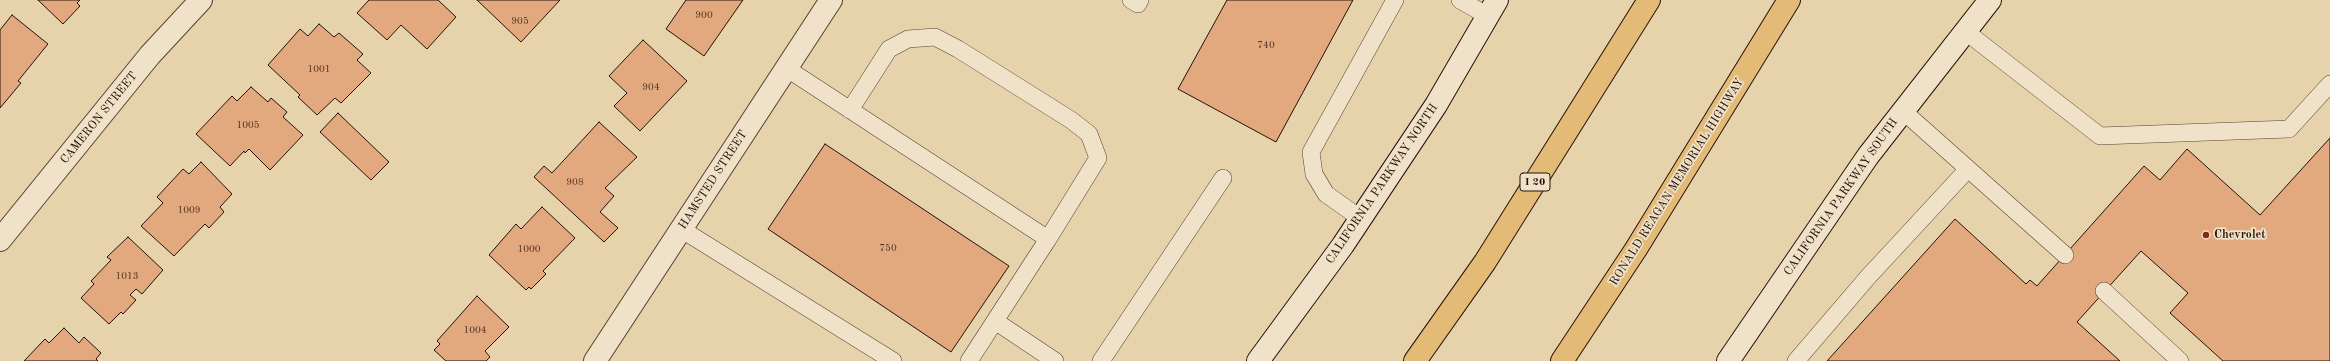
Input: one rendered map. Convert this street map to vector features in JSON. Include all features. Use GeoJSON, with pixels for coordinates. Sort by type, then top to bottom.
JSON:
{"type":"FeatureCollection","features":[{"type":"Feature","properties":{"kind":"highway","name":"I 20"},"geometry":{"type":"LineString","coordinates":[[1415,361],[1485,262],[1649,0]]}},
{"type":"Feature","properties":{"kind":"highway","name":"RONALD REAGAN MEMORIAL HIGHWAY"},"geometry":{"type":"LineString","coordinates":[[1562,361],[1636,249],[1789,0]]}},
{"type":"Feature","properties":{"kind":"main road","name":"CAMERON STREET"},"geometry":{"type":"LineString","coordinates":[[0,240],[150,54],[201,0]]}},
{"type":"Feature","properties":{"kind":"main road","name":"HAMSTED STREET"},"geometry":{"type":"LineString","coordinates":[[595,361],[831,0]]}},
{"type":"Feature","properties":{"kind":"main road","name":"CALIFORNIA PARKWAY SOUTH"},"geometry":{"type":"LineString","coordinates":[[1728,361],[1868,156],[1990,0]]}},
{"type":"Feature","properties":{"kind":"main road","name":"CALIFORNIA PARKWAY NORTH"},"geometry":{"type":"LineString","coordinates":[[1258,361],[1360,218],[1436,105],[1493,8]]}},
{"type":"Feature","properties":{"kind":"lane"},"geometry":{"type":"LineString","coordinates":[[1131,0],[1138,4],[1140,0]]}},
{"type":"Feature","properties":{"kind":"lane"},"geometry":{"type":"LineString","coordinates":[[1360,218],[1326,194],[1314,174],[1311,152],[1395,0]]}},
{"type":"Feature","properties":{"kind":"lane"},"geometry":{"type":"LineString","coordinates":[[1460,0],[1493,8]]}},
{"type":"Feature","properties":{"kind":"lane"},"geometry":{"type":"LineString","coordinates":[[1965,31],[2100,136],[2289,129],[2330,84]]}},
{"type":"Feature","properties":{"kind":"lane"},"geometry":{"type":"LineString","coordinates":[[850,110],[889,49],[908,39],[934,37],[958,50],[1071,120],[1089,134],[1098,158],[1048,239],[969,361]]}},
{"type":"Feature","properties":{"kind":"lane"},"geometry":{"type":"LineString","coordinates":[[786,68],[1048,239]]}},
{"type":"Feature","properties":{"kind":"lane"},"geometry":{"type":"LineString","coordinates":[[1903,111],[2066,254]]}},
{"type":"Feature","properties":{"kind":"lane"},"geometry":{"type":"LineString","coordinates":[[1796,361],[1868,277],[1968,169]]}},
{"type":"Feature","properties":{"kind":"lane"},"geometry":{"type":"LineString","coordinates":[[1101,361],[1223,178]]}},
{"type":"Feature","properties":{"kind":"lane"},"geometry":{"type":"LineString","coordinates":[[681,229],[893,361]]}},
{"type":"Feature","properties":{"kind":"lane"},"geometry":{"type":"LineString","coordinates":[[2104,291],[2180,361]]}},
{"type":"Feature","properties":{"kind":"lane"},"geometry":{"type":"LineString","coordinates":[[995,321],[1055,361]]}},
{"type":"Feature","properties":{"kind":"building"},"geometry":{"type":"Polygon","coordinates":[[[38,0],[80,0],[77,3],[80,6],[63,24],[38,0]]]}},
{"type":"Feature","properties":{"kind":"building"},"geometry":{"type":"Polygon","coordinates":[[[369,0],[438,0],[456,17],[427,49],[401,25],[387,40],[357,13],[369,0]]]}},
{"type":"Feature","properties":{"kind":"building"},"geometry":{"type":"Polygon","coordinates":[[[477,0],[560,0],[521,42],[477,0]]]}},
{"type":"Feature","properties":{"kind":"building"},"geometry":{"type":"Polygon","coordinates":[[[686,0],[743,0],[704,56],[666,29],[686,0]]]}},
{"type":"Feature","properties":{"kind":"building"},"geometry":{"type":"Polygon","coordinates":[[[1227,0],[1353,0],[1276,142],[1178,89],[1227,0]]]}},
{"type":"Feature","properties":{"kind":"building"},"geometry":{"type":"Polygon","coordinates":[[[12,15],[48,44],[18,81],[21,83],[0,108],[0,30],[12,15]]]}},
{"type":"Feature","properties":{"kind":"building"},"geometry":{"type":"Polygon","coordinates":[[[319,24],[334,37],[339,33],[363,54],[357,60],[371,73],[341,103],[335,98],[317,115],[298,97],[300,95],[268,65],[300,29],[308,36],[319,24]]]}},
{"type":"Feature","properties":{"kind":"building"},"geometry":{"type":"Polygon","coordinates":[[[643,40],[687,81],[640,131],[614,106],[627,93],[609,76],[643,40]]]}},
{"type":"Feature","properties":{"kind":"building"},"geometry":{"type":"Polygon","coordinates":[[[251,87],[268,102],[271,98],[287,112],[283,117],[303,135],[270,170],[249,149],[245,153],[244,151],[230,166],[196,134],[232,96],[237,101],[251,87]]]}},
{"type":"Feature","properties":{"kind":"building"},"geometry":{"type":"Polygon","coordinates":[[[338,113],[389,162],[371,180],[320,132],[338,113]]]}},
{"type":"Feature","properties":{"kind":"building"},"geometry":{"type":"Polygon","coordinates":[[[599,122],[637,157],[605,188],[614,196],[600,212],[618,228],[604,242],[534,177],[544,166],[552,173],[599,122]]]}},
{"type":"Feature","properties":{"kind":"building","name":"Chevrolet"},"geometry":{"type":"Polygon","coordinates":[[[2330,138],[2330,361],[2223,361],[2170,313],[2188,293],[2141,251],[2077,322],[2120,361],[1827,361],[1955,219],[2026,284],[2030,280],[2037,286],[2144,166],[2160,180],[2187,149],[2260,215],[2330,138]]]}},
{"type":"Feature","properties":{"kind":"building"},"geometry":{"type":"Polygon","coordinates":[[[825,144],[1009,266],[951,352],[768,229],[825,144]]]}},
{"type":"Feature","properties":{"kind":"building"},"geometry":{"type":"Polygon","coordinates":[[[201,162],[232,194],[220,207],[224,212],[209,228],[205,224],[174,256],[141,226],[163,203],[157,197],[183,169],[189,174],[201,162]]]}},
{"type":"Feature","properties":{"kind":"building"},"geometry":{"type":"Polygon","coordinates":[[[542,207],[575,238],[543,271],[546,274],[531,289],[529,287],[526,290],[489,255],[516,224],[521,229],[542,207]]]}},
{"type":"Feature","properties":{"kind":"building"},"geometry":{"type":"Polygon","coordinates":[[[128,237],[163,270],[142,294],[136,289],[130,295],[136,300],[123,314],[121,312],[109,324],[81,298],[94,284],[91,281],[111,260],[107,257],[128,237]]]}},
{"type":"Feature","properties":{"kind":"building"},"geometry":{"type":"Polygon","coordinates":[[[477,296],[509,327],[485,351],[490,357],[486,361],[446,361],[434,350],[440,344],[437,341],[477,296]]]}},
{"type":"Feature","properties":{"kind":"building"},"geometry":{"type":"Polygon","coordinates":[[[64,328],[79,343],[84,337],[101,353],[96,359],[98,361],[24,361],[45,339],[49,343],[64,328]]]}},
{"type":"Feature","properties":{"kind":"place","name":"Chevrolet"},"geometry":{"type":"Point","coordinates":[2206,235]}}]}
